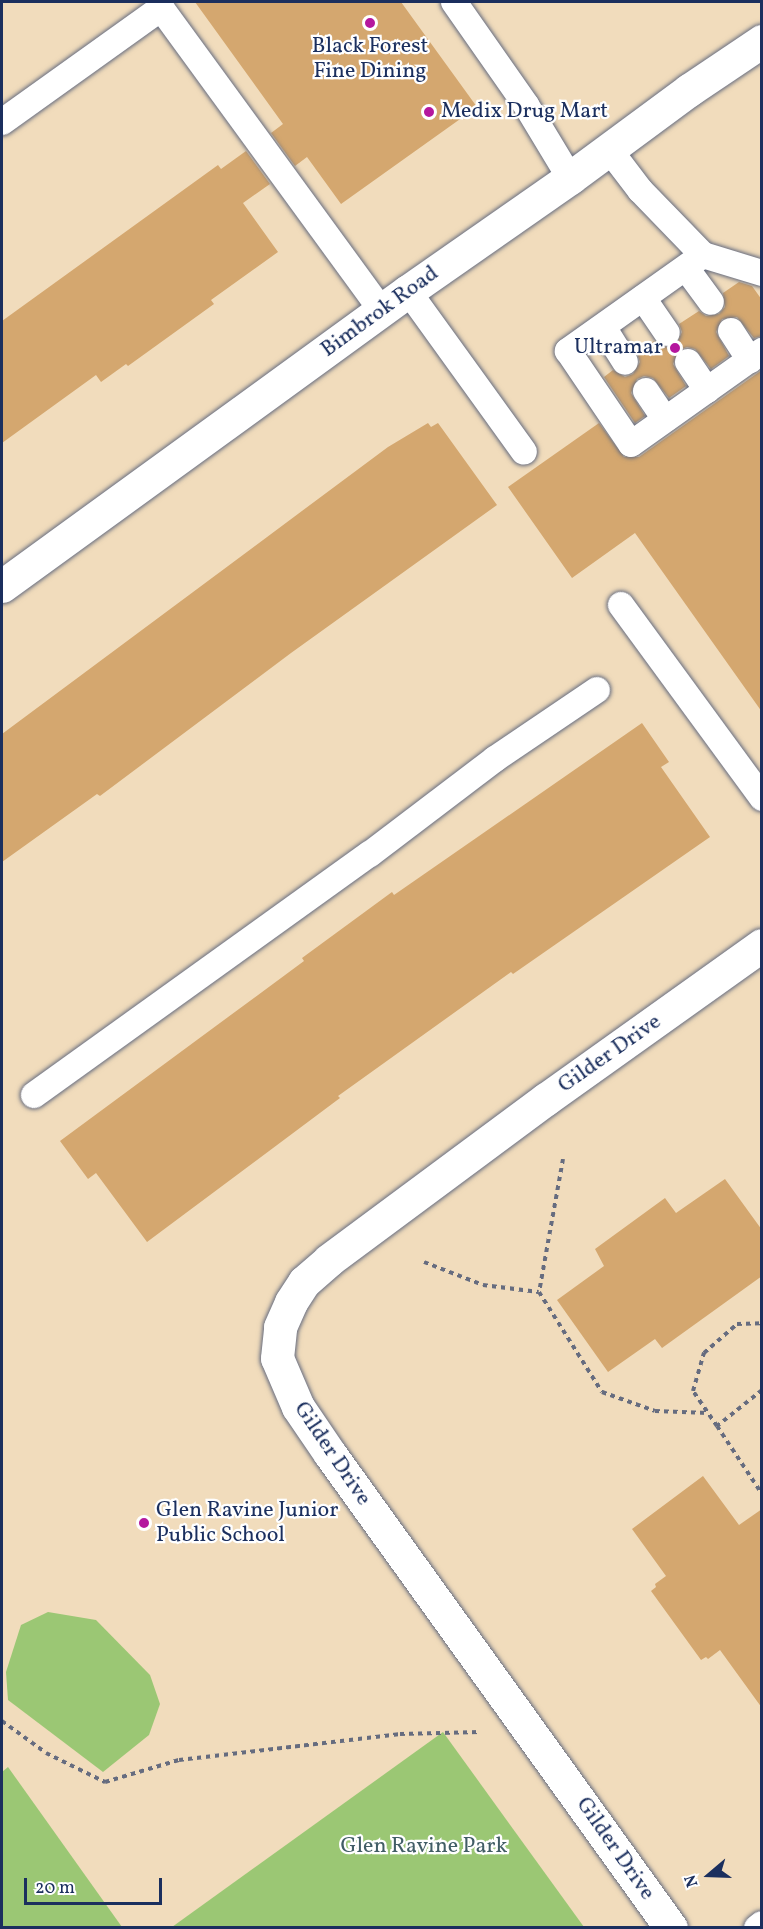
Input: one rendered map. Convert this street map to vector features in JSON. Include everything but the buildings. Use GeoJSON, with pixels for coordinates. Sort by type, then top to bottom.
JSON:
{"type":"FeatureCollection","features":[{"type":"Feature","properties":{"kind":"street","name":"Bimbrok Road"},"geometry":{"type":"LineString","coordinates":[[2,586],[381,310],[762,41]]}},
{"type":"Feature","properties":{"kind":"street","name":"Gilder Drive"},"geometry":{"type":"LineString","coordinates":[[671,1928],[298,1407],[277,1358],[280,1327],[291,1302],[304,1282],[329,1260],[546,1099],[762,945]]}},
{"type":"Feature","properties":{"kind":"lane"},"geometry":{"type":"LineString","coordinates":[[454,2],[526,105],[570,178]]}},
{"type":"Feature","properties":{"kind":"lane"},"geometry":{"type":"LineString","coordinates":[[2,122],[161,8],[381,310]]}},
{"type":"Feature","properties":{"kind":"lane"},"geometry":{"type":"LineString","coordinates":[[608,148],[695,262],[711,302]]}},
{"type":"Feature","properties":{"kind":"lane"},"geometry":{"type":"LineString","coordinates":[[731,332],[756,356],[631,444],[568,351],[695,262],[762,273]]}},
{"type":"Feature","properties":{"kind":"lane"},"geometry":{"type":"LineString","coordinates":[[408,291],[524,452]]}},
{"type":"Feature","properties":{"kind":"lane"},"geometry":{"type":"LineString","coordinates":[[643,298],[667,333]]}},
{"type":"Feature","properties":{"kind":"lane"},"geometry":{"type":"LineString","coordinates":[[603,327],[625,362]]}},
{"type":"Feature","properties":{"kind":"lane"},"geometry":{"type":"LineString","coordinates":[[687,362],[707,390]]}},
{"type":"Feature","properties":{"kind":"lane"},"geometry":{"type":"LineString","coordinates":[[646,391],[665,419]]}},
{"type":"Feature","properties":{"kind":"lane"},"geometry":{"type":"LineString","coordinates":[[621,605],[762,798]]}},
{"type":"Feature","properties":{"kind":"lane"},"geometry":{"type":"LineString","coordinates":[[34,1095],[370,854],[495,759],[597,690]]}},
{"type":"Feature","properties":{"kind":"lane"},"geometry":{"type":"LineString","coordinates":[[756,1928],[762,1924]]}},
{"type":"Feature","properties":{"kind":"path"},"geometry":{"type":"LineString","coordinates":[[563,1159],[539,1292],[602,1392],[655,1411],[708,1413]]}},
{"type":"Feature","properties":{"kind":"path"},"geometry":{"type":"LineString","coordinates":[[424,1262],[483,1285],[539,1292]]}},
{"type":"Feature","properties":{"kind":"path"},"geometry":{"type":"LineString","coordinates":[[762,1323],[737,1324],[704,1353],[693,1391],[762,1494]]}},
{"type":"Feature","properties":{"kind":"path"},"geometry":{"type":"LineString","coordinates":[[717,1426],[762,1390]]}},
{"type":"Feature","properties":{"kind":"path"},"geometry":{"type":"LineString","coordinates":[[2,1721],[46,1753],[105,1782],[179,1760],[237,1753],[400,1734],[531,1731]]}},
{"type":"Feature","properties":{"kind":"green space"},"geometry":{"type":"Polygon","coordinates":[[[48,1612],[96,1620],[150,1675],[160,1704],[149,1735],[103,1772],[8,1700],[6,1672],[21,1625],[48,1612]]]}},
{"type":"Feature","properties":{"kind":"green space","name":"Glen Ravine Park"},"geometry":{"type":"Polygon","coordinates":[[[443,1732],[584,1927],[172,1927],[443,1732]]]}},
{"type":"Feature","properties":{"kind":"green space"},"geometry":{"type":"Polygon","coordinates":[[[8,1767],[122,1927],[2,1927],[2,1772],[8,1767]]]}},
{"type":"Feature","properties":{"kind":"place","name":"Black Forest Fine Dining"},"geometry":{"type":"Point","coordinates":[370,23]}},
{"type":"Feature","properties":{"kind":"place","name":"Medix Drug Mart"},"geometry":{"type":"Point","coordinates":[429,112]}},
{"type":"Feature","properties":{"kind":"place","name":"Ultramar"},"geometry":{"type":"Point","coordinates":[675,348]}},
{"type":"Feature","properties":{"kind":"place","name":"Glen Ravine Junior Public School"},"geometry":{"type":"Point","coordinates":[144,1523]}}]}
